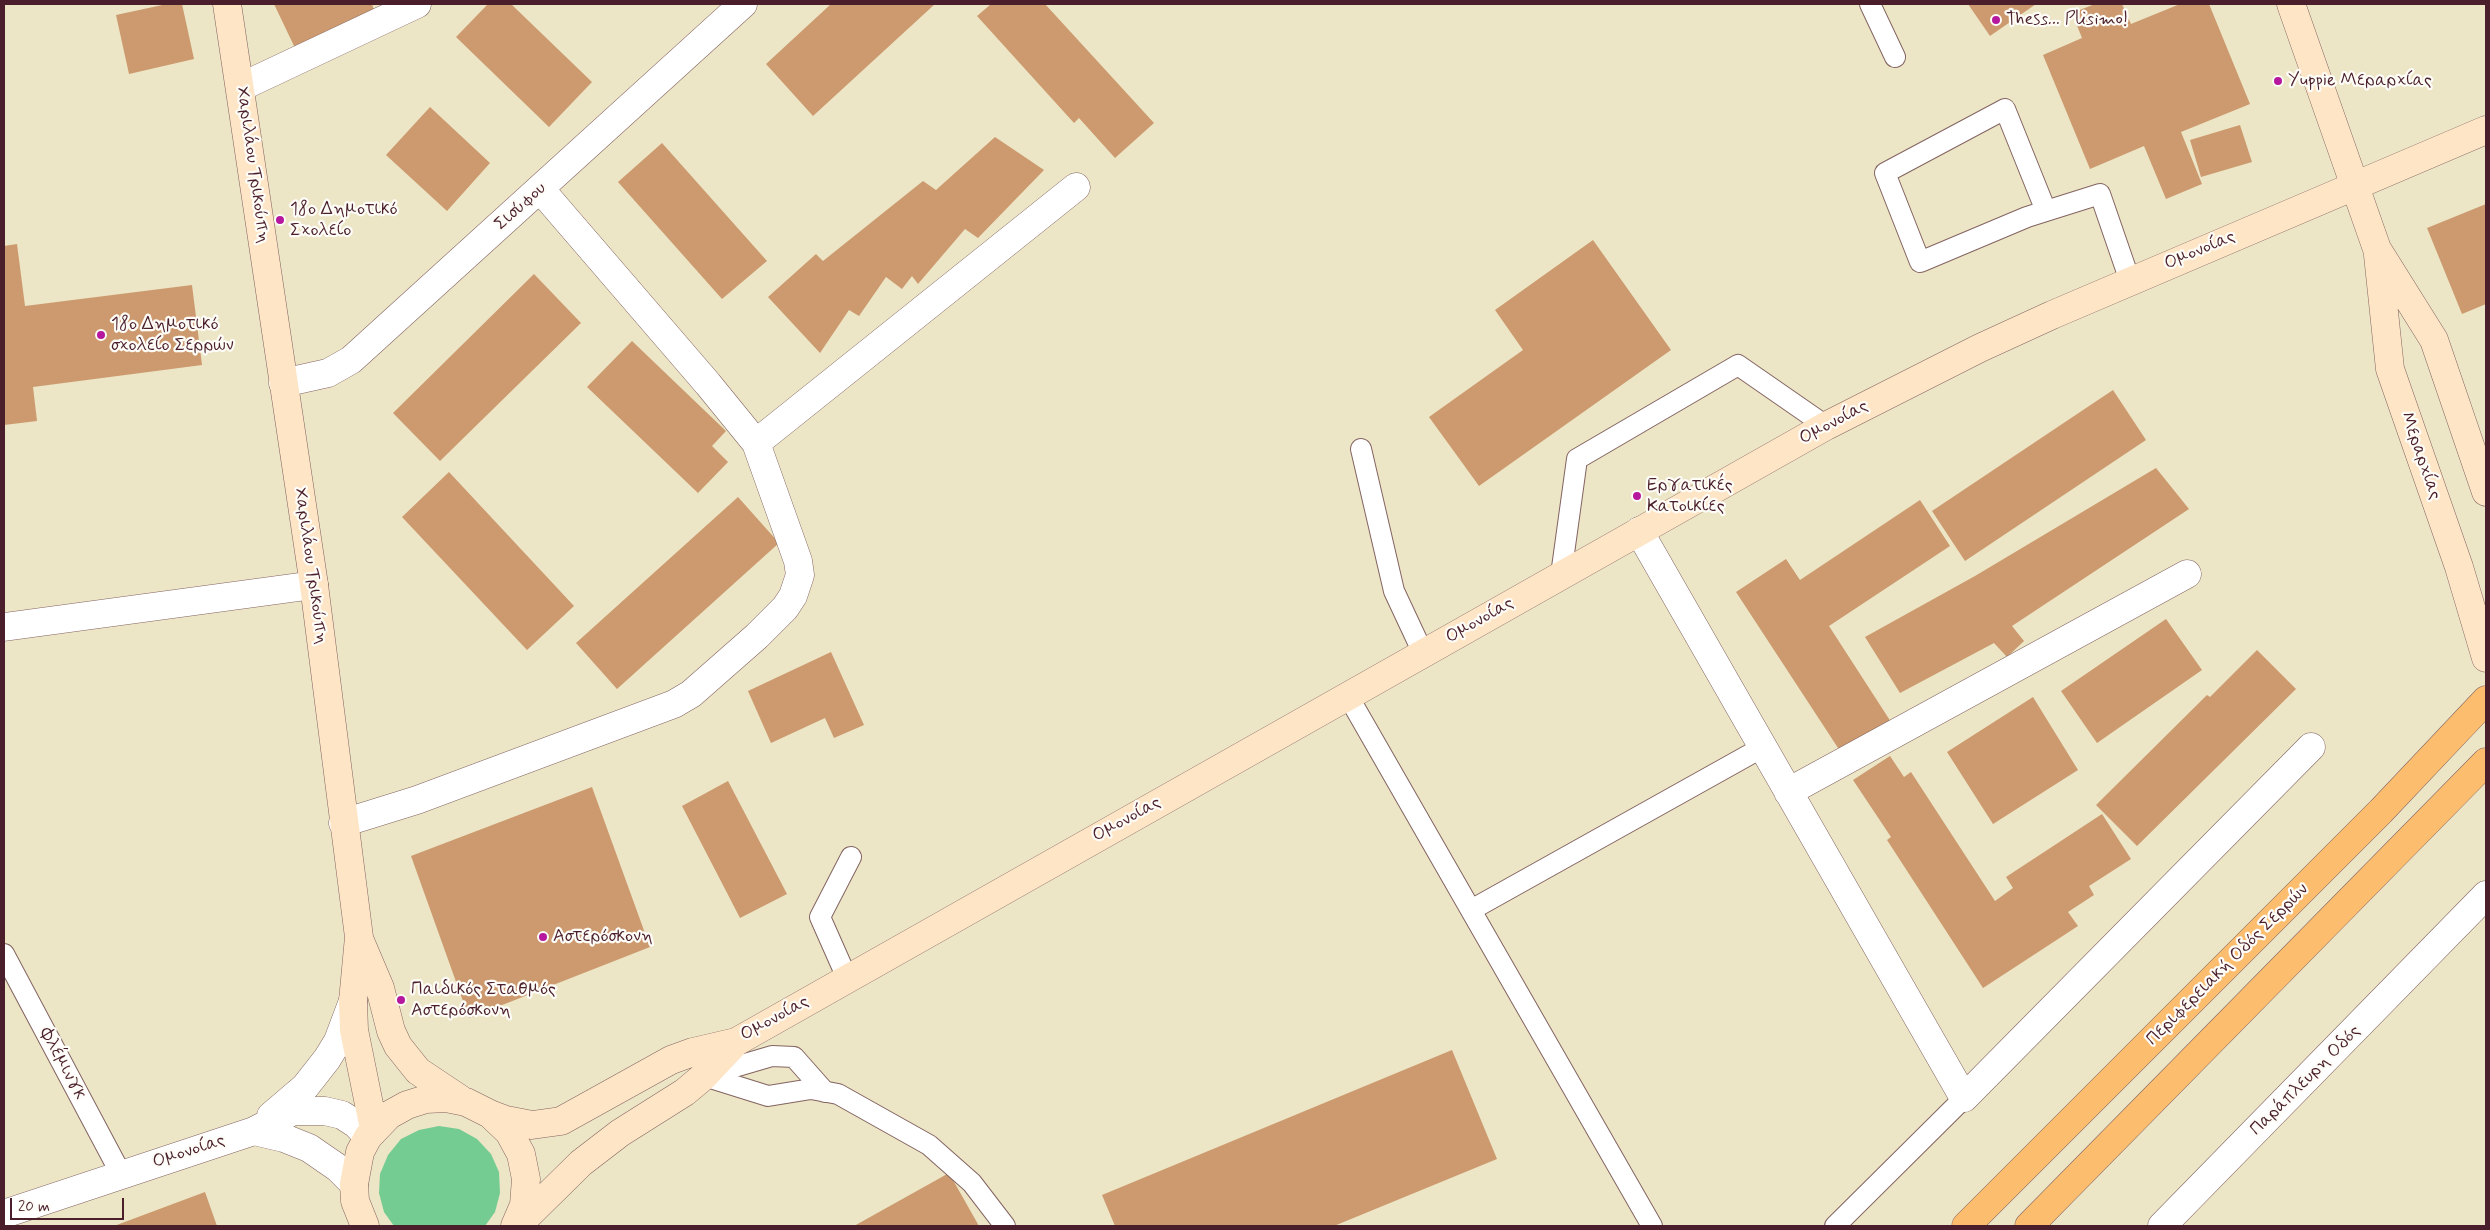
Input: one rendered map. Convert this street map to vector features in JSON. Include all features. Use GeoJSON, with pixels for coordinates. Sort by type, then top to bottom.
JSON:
{"type":"FeatureCollection","features":[{"type":"Feature","properties":{"kind":"main road","name":"Περιφερειακή Οδός Σερρών"},"geometry":{"type":"LineString","coordinates":[[1966,1226],[2381,811],[2486,700]]}},
{"type":"Feature","properties":{"kind":"main road"},"geometry":{"type":"LineString","coordinates":[[2028,1226],[2486,762]]}},
{"type":"Feature","properties":{"kind":"street","name":"Χαριλάου Τρικούπη"},"geometry":{"type":"LineString","coordinates":[[227,4],[241,87],[314,585],[359,937],[353,1001],[356,1039],[371,1133]]}},
{"type":"Feature","properties":{"kind":"street"},"geometry":{"type":"LineString","coordinates":[[241,87],[416,4]]}},
{"type":"Feature","properties":{"kind":"street","name":"Σισύφου"},"geometry":{"type":"LineString","coordinates":[[283,383],[328,374],[351,360],[541,190],[743,4]]}},
{"type":"Feature","properties":{"kind":"street","name":"Μεραρχίας"},"geometry":{"type":"LineString","coordinates":[[2291,4],[2378,249],[2434,340],[2486,492]]}},
{"type":"Feature","properties":{"kind":"street","name":"Ομονοίας"},"geometry":{"type":"LineString","coordinates":[[490,1114],[506,1120],[532,1125],[560,1121],[671,1060],[693,1052],[736,1042],[1826,426],[1980,348],[2130,281],[2279,217],[2356,188],[2486,130]]}},
{"type":"Feature","properties":{"kind":"street"},"geometry":{"type":"LineString","coordinates":[[756,443],[1076,187]]}},
{"type":"Feature","properties":{"kind":"street"},"geometry":{"type":"LineString","coordinates":[[343,823],[417,800],[674,704],[691,694],[757,636],[785,608],[793,596],[800,575],[795,552],[756,443],[708,384],[541,190]]}},
{"type":"Feature","properties":{"kind":"street","name":"Μεραρχίας"},"geometry":{"type":"LineString","coordinates":[[2378,249],[2390,369],[2459,567],[2486,658]]}},
{"type":"Feature","properties":{"kind":"street"},"geometry":{"type":"LineString","coordinates":[[1639,531],[1964,1098],[2311,747]]}},
{"type":"Feature","properties":{"kind":"street"},"geometry":{"type":"LineString","coordinates":[[1788,792],[2187,574]]}},
{"type":"Feature","properties":{"kind":"street"},"geometry":{"type":"LineString","coordinates":[[4,627],[314,585]]}},
{"type":"Feature","properties":{"kind":"street","name":"Παράπλευρη Οδός"},"geometry":{"type":"LineString","coordinates":[[2162,1226],[2449,935],[2486,895]]}},
{"type":"Feature","properties":{"kind":"street"},"geometry":{"type":"LineString","coordinates":[[2449,935],[2486,922]]}},
{"type":"Feature","properties":{"kind":"street"},"geometry":{"type":"LineString","coordinates":[[359,937],[380,988],[391,1031],[398,1046],[418,1071],[466,1102],[490,1114],[509,1132],[521,1154],[526,1179],[524,1205],[516,1226]]}},
{"type":"Feature","properties":{"kind":"street"},"geometry":{"type":"LineString","coordinates":[[254,1131],[293,1100],[317,1072],[338,1041],[353,1001]]}},
{"type":"Feature","properties":{"kind":"street"},"geometry":{"type":"LineString","coordinates":[[516,1226],[599,1148],[684,1092],[704,1076],[736,1042]]}},
{"type":"Feature","properties":{"kind":"street"},"geometry":{"type":"LineString","coordinates":[[362,1224],[355,1202],[354,1184],[360,1152],[371,1133],[389,1115],[416,1102],[446,1098],[466,1102]]}},
{"type":"Feature","properties":{"kind":"street","name":"Ομονοίας"},"geometry":{"type":"LineString","coordinates":[[4,1214],[254,1131],[293,1111],[325,1112],[349,1118],[371,1133]]}},
{"type":"Feature","properties":{"kind":"street"},"geometry":{"type":"LineString","coordinates":[[254,1131],[284,1138],[309,1148],[330,1161],[354,1184]]}},
{"type":"Feature","properties":{"kind":"lane"},"geometry":{"type":"LineString","coordinates":[[1870,4],[1895,57]]}},
{"type":"Feature","properties":{"kind":"lane"},"geometry":{"type":"LineString","coordinates":[[2046,212],[2005,109],[1885,173],[1920,262],[2046,212],[2100,194],[2130,281]]}},
{"type":"Feature","properties":{"kind":"lane"},"geometry":{"type":"LineString","coordinates":[[1562,574],[1577,459],[1738,365],[1826,426]]}},
{"type":"Feature","properties":{"kind":"lane"},"geometry":{"type":"LineString","coordinates":[[1361,449],[1394,591],[1423,653]]}},
{"type":"Feature","properties":{"kind":"lane"},"geometry":{"type":"LineString","coordinates":[[1348,696],[1652,1226]]}},
{"type":"Feature","properties":{"kind":"lane"},"geometry":{"type":"LineString","coordinates":[[1471,910],[1763,747]]}},
{"type":"Feature","properties":{"kind":"lane"},"geometry":{"type":"LineString","coordinates":[[848,978],[820,917],[851,858]]}},
{"type":"Feature","properties":{"kind":"lane","name":"Φλέμινγκ"},"geometry":{"type":"LineString","coordinates":[[4,954],[121,1174]]}},
{"type":"Feature","properties":{"kind":"lane"},"geometry":{"type":"LineString","coordinates":[[704,1076],[772,1056],[794,1057],[825,1092]]}},
{"type":"Feature","properties":{"kind":"lane"},"geometry":{"type":"LineString","coordinates":[[704,1076],[768,1096],[811,1088],[838,1094],[929,1145],[972,1183],[1005,1226]]}},
{"type":"Feature","properties":{"kind":"lane"},"geometry":{"type":"LineString","coordinates":[[1835,1226],[1964,1098]]}},
{"type":"Feature","properties":{"kind":"green space"},"geometry":{"type":"Polygon","coordinates":[[[439,1126],[459,1129],[477,1139],[491,1154],[499,1172],[500,1193],[495,1212],[485,1226],[394,1226],[384,1212],[379,1193],[380,1174],[388,1155],[401,1139],[419,1130],[439,1126]]]}},
{"type":"Feature","properties":{"kind":"building"},"geometry":{"type":"Polygon","coordinates":[[[167,4],[182,4],[194,59],[129,74],[116,15],[167,4]]]}},
{"type":"Feature","properties":{"kind":"building"},"geometry":{"type":"Polygon","coordinates":[[[274,4],[372,4],[374,10],[295,48],[274,4]]]}},
{"type":"Feature","properties":{"kind":"building"},"geometry":{"type":"Polygon","coordinates":[[[488,4],[511,4],[592,82],[549,127],[456,37],[488,4]]]}},
{"type":"Feature","properties":{"kind":"building"},"geometry":{"type":"Polygon","coordinates":[[[831,4],[935,4],[813,116],[766,64],[831,4]]]}},
{"type":"Feature","properties":{"kind":"building"},"geometry":{"type":"Polygon","coordinates":[[[991,4],[1045,4],[1154,123],[1115,158],[1079,118],[1074,123],[977,16],[991,4]]]}},
{"type":"Feature","properties":{"kind":"building","name":"Thess… Plisimo!"},"geometry":{"type":"Polygon","coordinates":[[[1968,4],[2036,4],[1990,36],[1968,4]]]}},
{"type":"Feature","properties":{"kind":"building"},"geometry":{"type":"Polygon","coordinates":[[[2095,4],[2122,4],[2131,24],[2180,4],[2209,4],[2250,104],[2181,132],[2202,184],[2166,199],[2144,146],[2090,169],[2043,55],[2082,38],[2072,13],[2095,4]]]}},
{"type":"Feature","properties":{"kind":"building"},"geometry":{"type":"Polygon","coordinates":[[[430,107],[490,163],[447,211],[386,155],[430,107]]]}},
{"type":"Feature","properties":{"kind":"building"},"geometry":{"type":"Polygon","coordinates":[[[2240,125],[2252,162],[2201,177],[2190,140],[2240,125]]]}},
{"type":"Feature","properties":{"kind":"building"},"geometry":{"type":"Polygon","coordinates":[[[995,137],[1044,170],[978,238],[965,229],[918,284],[912,276],[902,289],[886,277],[859,316],[849,310],[820,353],[768,297],[816,254],[823,261],[923,181],[936,190],[995,137]]]}},
{"type":"Feature","properties":{"kind":"building"},"geometry":{"type":"Polygon","coordinates":[[[662,143],[767,261],[722,299],[618,182],[662,143]]]}},
{"type":"Feature","properties":{"kind":"building"},"geometry":{"type":"Polygon","coordinates":[[[2486,204],[2486,304],[2462,314],[2427,228],[2486,204]]]}},
{"type":"Feature","properties":{"kind":"building"},"geometry":{"type":"Polygon","coordinates":[[[1593,240],[1671,350],[1479,486],[1429,417],[1523,350],[1495,310],[1593,240]]]}},
{"type":"Feature","properties":{"kind":"building","name":"18ο Δημοτικό σχολείο Σερρών"},"geometry":{"type":"Polygon","coordinates":[[[17,244],[25,306],[192,285],[202,365],[33,387],[37,421],[4,425],[4,246],[17,244]]]}},
{"type":"Feature","properties":{"kind":"building"},"geometry":{"type":"Polygon","coordinates":[[[534,274],[581,323],[440,461],[393,413],[534,274]]]}},
{"type":"Feature","properties":{"kind":"building"},"geometry":{"type":"Polygon","coordinates":[[[632,341],[726,431],[712,446],[728,462],[698,493],[587,387],[632,341]]]}},
{"type":"Feature","properties":{"kind":"building"},"geometry":{"type":"Polygon","coordinates":[[[2113,390],[2146,440],[1965,561],[1932,511],[2113,390]]]}},
{"type":"Feature","properties":{"kind":"building"},"geometry":{"type":"Polygon","coordinates":[[[2156,468],[2189,509],[2012,626],[2024,641],[2007,657],[1994,643],[1900,693],[1865,637],[1975,576],[2156,468]]]}},
{"type":"Feature","properties":{"kind":"building"},"geometry":{"type":"Polygon","coordinates":[[[449,472],[574,606],[527,650],[402,517],[449,472]]]}},
{"type":"Feature","properties":{"kind":"building"},"geometry":{"type":"Polygon","coordinates":[[[738,497],[779,543],[617,689],[576,643],[738,497]]]}},
{"type":"Feature","properties":{"kind":"building"},"geometry":{"type":"Polygon","coordinates":[[[1920,500],[1950,546],[1829,626],[1891,722],[1842,754],[1736,592],[1786,559],[1800,580],[1920,500]]]}},
{"type":"Feature","properties":{"kind":"building"},"geometry":{"type":"Polygon","coordinates":[[[2166,619],[2202,670],[2097,743],[2061,691],[2166,619]]]}},
{"type":"Feature","properties":{"kind":"building"},"geometry":{"type":"Polygon","coordinates":[[[2257,650],[2296,689],[2137,846],[2096,805],[2207,695],[2210,697],[2257,650]]]}},
{"type":"Feature","properties":{"kind":"building"},"geometry":{"type":"Polygon","coordinates":[[[831,652],[864,725],[834,738],[825,718],[771,743],[748,691],[831,652]]]}},
{"type":"Feature","properties":{"kind":"building"},"geometry":{"type":"Polygon","coordinates":[[[2033,697],[2078,770],[1993,824],[1947,752],[2033,697]]]}},
{"type":"Feature","properties":{"kind":"building"},"geometry":{"type":"Polygon","coordinates":[[[1890,756],[1904,777],[1911,772],[1995,901],[2013,888],[2006,877],[2102,814],[2131,859],[2089,886],[2094,895],[2068,912],[2078,926],[1983,988],[1887,840],[1891,837],[1853,780],[1890,756]]]}},
{"type":"Feature","properties":{"kind":"building"},"geometry":{"type":"Polygon","coordinates":[[[728,781],[787,894],[740,918],[682,806],[728,781]]]}},
{"type":"Feature","properties":{"kind":"building","name":"Αστερόσκονη"},"geometry":{"type":"Polygon","coordinates":[[[592,787],[650,947],[469,1018],[411,856],[592,787]]]}},
{"type":"Feature","properties":{"kind":"building"},"geometry":{"type":"Polygon","coordinates":[[[1452,1050],[1497,1159],[1334,1226],[1115,1226],[1102,1195],[1452,1050]]]}},
{"type":"Feature","properties":{"kind":"building"},"geometry":{"type":"Polygon","coordinates":[[[949,1173],[979,1226],[854,1226],[949,1173]]]}},
{"type":"Feature","properties":{"kind":"building"},"geometry":{"type":"Polygon","coordinates":[[[205,1192],[217,1226],[114,1226],[205,1192]]]}},
{"type":"Feature","properties":{"kind":"place","name":"Thess… Plisimo!"},"geometry":{"type":"Point","coordinates":[1996,20]}},
{"type":"Feature","properties":{"kind":"place","name":"Yuppie Μεραρχίας"},"geometry":{"type":"Point","coordinates":[2278,81]}},
{"type":"Feature","properties":{"kind":"place","name":"18ο Δημοτικό Σχολείο"},"geometry":{"type":"Point","coordinates":[280,220]}},
{"type":"Feature","properties":{"kind":"place","name":"18ο Δημοτικό σχολείο Σερρών"},"geometry":{"type":"Point","coordinates":[101,335]}},
{"type":"Feature","properties":{"kind":"place","name":"Εργατικές Κατοικίες"},"geometry":{"type":"Point","coordinates":[1637,496]}},
{"type":"Feature","properties":{"kind":"place","name":"Αστερόσκονη"},"geometry":{"type":"Point","coordinates":[543,937]}},
{"type":"Feature","properties":{"kind":"place","name":"Παιδικός Σταθμός Αστερόσκονη"},"geometry":{"type":"Point","coordinates":[401,1000]}}]}
